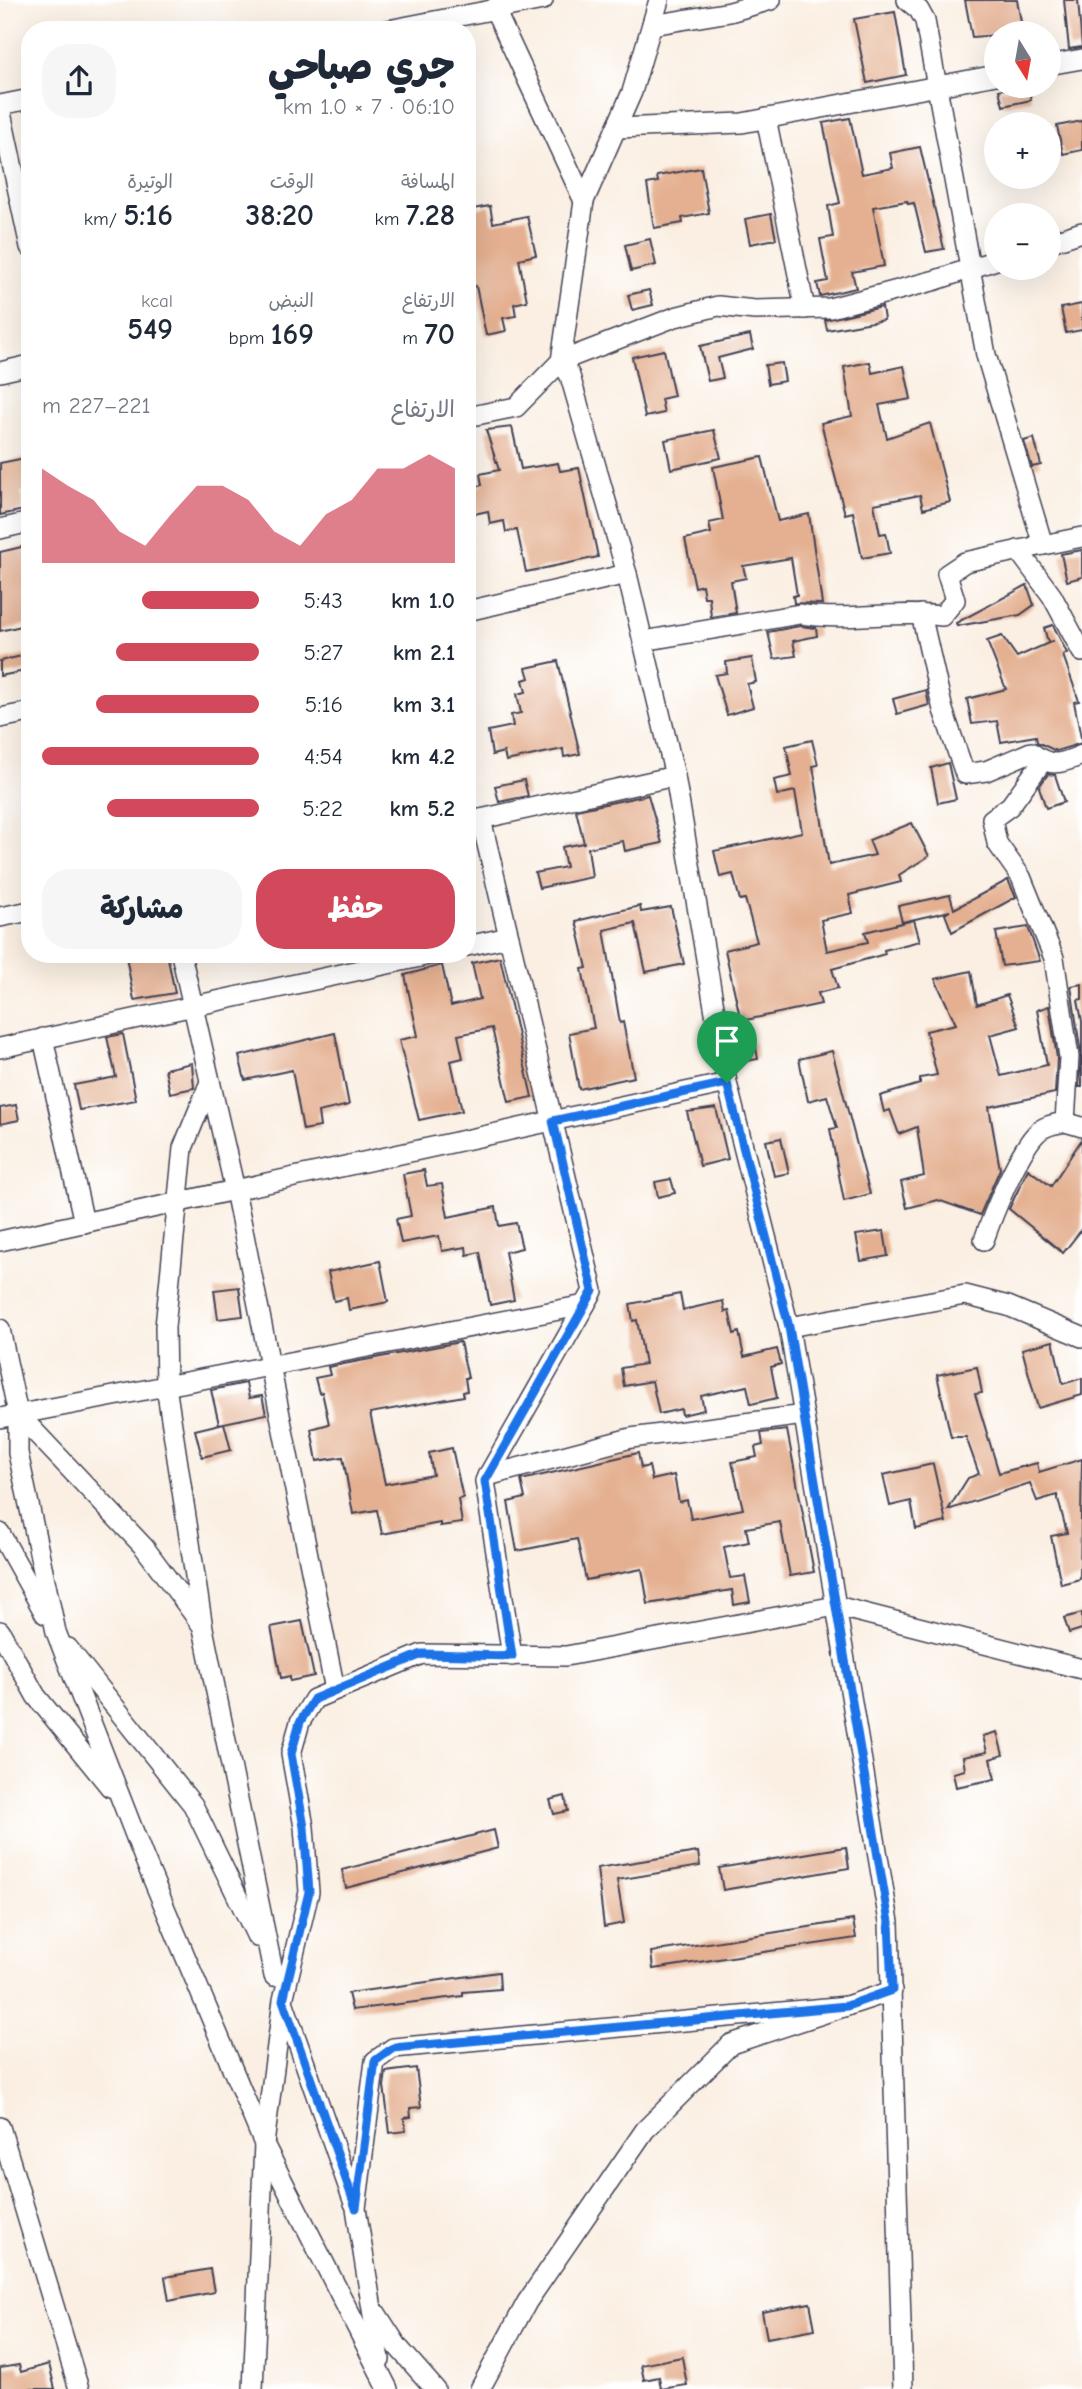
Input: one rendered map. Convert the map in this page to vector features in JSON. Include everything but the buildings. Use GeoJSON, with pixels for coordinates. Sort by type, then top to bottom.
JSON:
{"type":"FeatureCollection","features":[{"type":"Feature","properties":{"kind":"street"},"geometry":{"type":"LineString","coordinates":[[432,21],[543,0]]}},
{"type":"Feature","properties":{"kind":"street"},"geometry":{"type":"LineString","coordinates":[[659,0],[632,92],[584,201],[561,361],[570,376],[627,574],[675,776],[727,1083],[789,1327],[804,1415],[889,1922],[903,2389]]}},
{"type":"Feature","properties":{"kind":"street"},"geometry":{"type":"LineString","coordinates":[[652,25],[717,15],[771,0]]}},
{"type":"Feature","properties":{"kind":"street"},"geometry":{"type":"LineString","coordinates":[[907,0],[919,10],[925,21],[992,380],[1043,545]]}},
{"type":"Feature","properties":{"kind":"street"},"geometry":{"type":"LineString","coordinates":[[495,8],[584,201]]}},
{"type":"Feature","properties":{"kind":"street"},"geometry":{"type":"LineString","coordinates":[[1061,63],[1082,59]]}},
{"type":"Feature","properties":{"kind":"street"},"geometry":{"type":"LineString","coordinates":[[617,128],[717,125],[984,77]]}},
{"type":"Feature","properties":{"kind":"street"},"geometry":{"type":"LineString","coordinates":[[21,101],[0,106],[21,205]]}},
{"type":"Feature","properties":{"kind":"street"},"geometry":{"type":"LineString","coordinates":[[766,118],[805,309]]}},
{"type":"Feature","properties":{"kind":"street"},"geometry":{"type":"LineString","coordinates":[[1061,239],[1082,232]]}},
{"type":"Feature","properties":{"kind":"street"},"geometry":{"type":"LineString","coordinates":[[476,415],[516,407],[561,361],[675,317],[718,306],[755,310],[830,308],[984,264]]}},
{"type":"Feature","properties":{"kind":"street"},"geometry":{"type":"LineString","coordinates":[[0,372],[21,367]]}},
{"type":"Feature","properties":{"kind":"street"},"geometry":{"type":"LineString","coordinates":[[0,528],[21,524]]}},
{"type":"Feature","properties":{"kind":"street"},"geometry":{"type":"LineString","coordinates":[[643,641],[800,614],[820,617],[921,614],[942,616],[955,600],[947,574],[965,562],[1082,537]]}},
{"type":"Feature","properties":{"kind":"street"},"geometry":{"type":"LineString","coordinates":[[1017,550],[1052,596],[1082,652]]}},
{"type":"Feature","properties":{"kind":"street"},"geometry":{"type":"LineString","coordinates":[[476,609],[627,574]]}},
{"type":"Feature","properties":{"kind":"street"},"geometry":{"type":"LineString","coordinates":[[921,614],[943,710],[965,774],[986,771],[1031,752],[1042,762],[1058,765],[1082,755]]}},
{"type":"Feature","properties":{"kind":"street"},"geometry":{"type":"LineString","coordinates":[[0,718],[21,714]]}},
{"type":"Feature","properties":{"kind":"street"},"geometry":{"type":"LineString","coordinates":[[984,1240],[996,1207],[1035,1134],[1051,1124],[1073,1125],[1069,1057],[1054,958],[1021,877],[997,843],[992,819],[1010,806],[1042,762]]}},
{"type":"Feature","properties":{"kind":"street"},"geometry":{"type":"LineString","coordinates":[[476,820],[675,776]]}},
{"type":"Feature","properties":{"kind":"street"},"geometry":{"type":"LineString","coordinates":[[476,827],[509,937],[593,1291],[485,1481],[512,1656]]}},
{"type":"Feature","properties":{"kind":"street"},"geometry":{"type":"LineString","coordinates":[[0,917],[21,913]]}},
{"type":"Feature","properties":{"kind":"street"},"geometry":{"type":"LineString","coordinates":[[476,944],[509,937]]}},
{"type":"Feature","properties":{"kind":"street"},"geometry":{"type":"LineString","coordinates":[[183,963],[235,1190],[335,1690]]}},
{"type":"Feature","properties":{"kind":"street"},"geometry":{"type":"LineString","coordinates":[[0,1048],[391,963]]}},
{"type":"Feature","properties":{"kind":"street"},"geometry":{"type":"LineString","coordinates":[[44,1038],[84,1223]]}},
{"type":"Feature","properties":{"kind":"street"},"geometry":{"type":"LineString","coordinates":[[210,1082],[183,1148],[165,1327],[166,1386],[203,1628],[274,1976]]}},
{"type":"Feature","properties":{"kind":"street"},"geometry":{"type":"LineString","coordinates":[[0,1241],[727,1083]]}},
{"type":"Feature","properties":{"kind":"street"},"geometry":{"type":"LineString","coordinates":[[789,1327],[965,1295],[1008,1306],[1082,1337]]}},
{"type":"Feature","properties":{"kind":"street"},"geometry":{"type":"LineString","coordinates":[[9,1416],[585,1304]]}},
{"type":"Feature","properties":{"kind":"street"},"geometry":{"type":"LineString","coordinates":[[0,1329],[9,1416],[55,1632],[193,1805],[246,1910],[283,2000],[356,2208],[384,2385]]}},
{"type":"Feature","properties":{"kind":"street"},"geometry":{"type":"LineString","coordinates":[[487,1476],[631,1438],[804,1415]]}},
{"type":"Feature","properties":{"kind":"street"},"geometry":{"type":"LineString","coordinates":[[9,1416],[144,1546],[203,1628]]}},
{"type":"Feature","properties":{"kind":"street"},"geometry":{"type":"LineString","coordinates":[[0,1532],[55,1632],[264,2144],[384,2385]]}},
{"type":"Feature","properties":{"kind":"street"},"geometry":{"type":"LineString","coordinates":[[253,2389],[264,2144],[283,2000],[309,1892],[304,1827],[291,1754],[300,1722],[314,1699],[422,1654],[566,1656],[836,1606],[1082,1668]]}},
{"type":"Feature","properties":{"kind":"street"},"geometry":{"type":"LineString","coordinates":[[0,1631],[36,1696],[122,1801]]}},
{"type":"Feature","properties":{"kind":"street"},"geometry":{"type":"LineString","coordinates":[[480,2389],[527,2302],[645,2130],[731,2044],[892,1990]]}},
{"type":"Feature","properties":{"kind":"street"},"geometry":{"type":"LineString","coordinates":[[356,2208],[375,2061],[393,2048],[847,2006]]}},
{"type":"Feature","properties":{"kind":"street"},"geometry":{"type":"LineString","coordinates":[[0,2127],[4,2156],[79,2389]]}},
{"type":"Feature","properties":{"kind":"street"},"geometry":{"type":"LineString","coordinates":[[372,2306],[398,2347],[435,2389]]}},
{"type":"Feature","properties":{"kind":"route"},"geometry":{"type":"LineString","coordinates":[[727,1083],[789,1327],[889,1922],[892,1990],[847,2006],[393,2048],[375,2061],[356,2208],[325,2113],[283,2000],[309,1892],[304,1827],[291,1754],[300,1722],[314,1699],[422,1654],[512,1656],[485,1481],[593,1291],[553,1121],[727,1083]]}}]}
